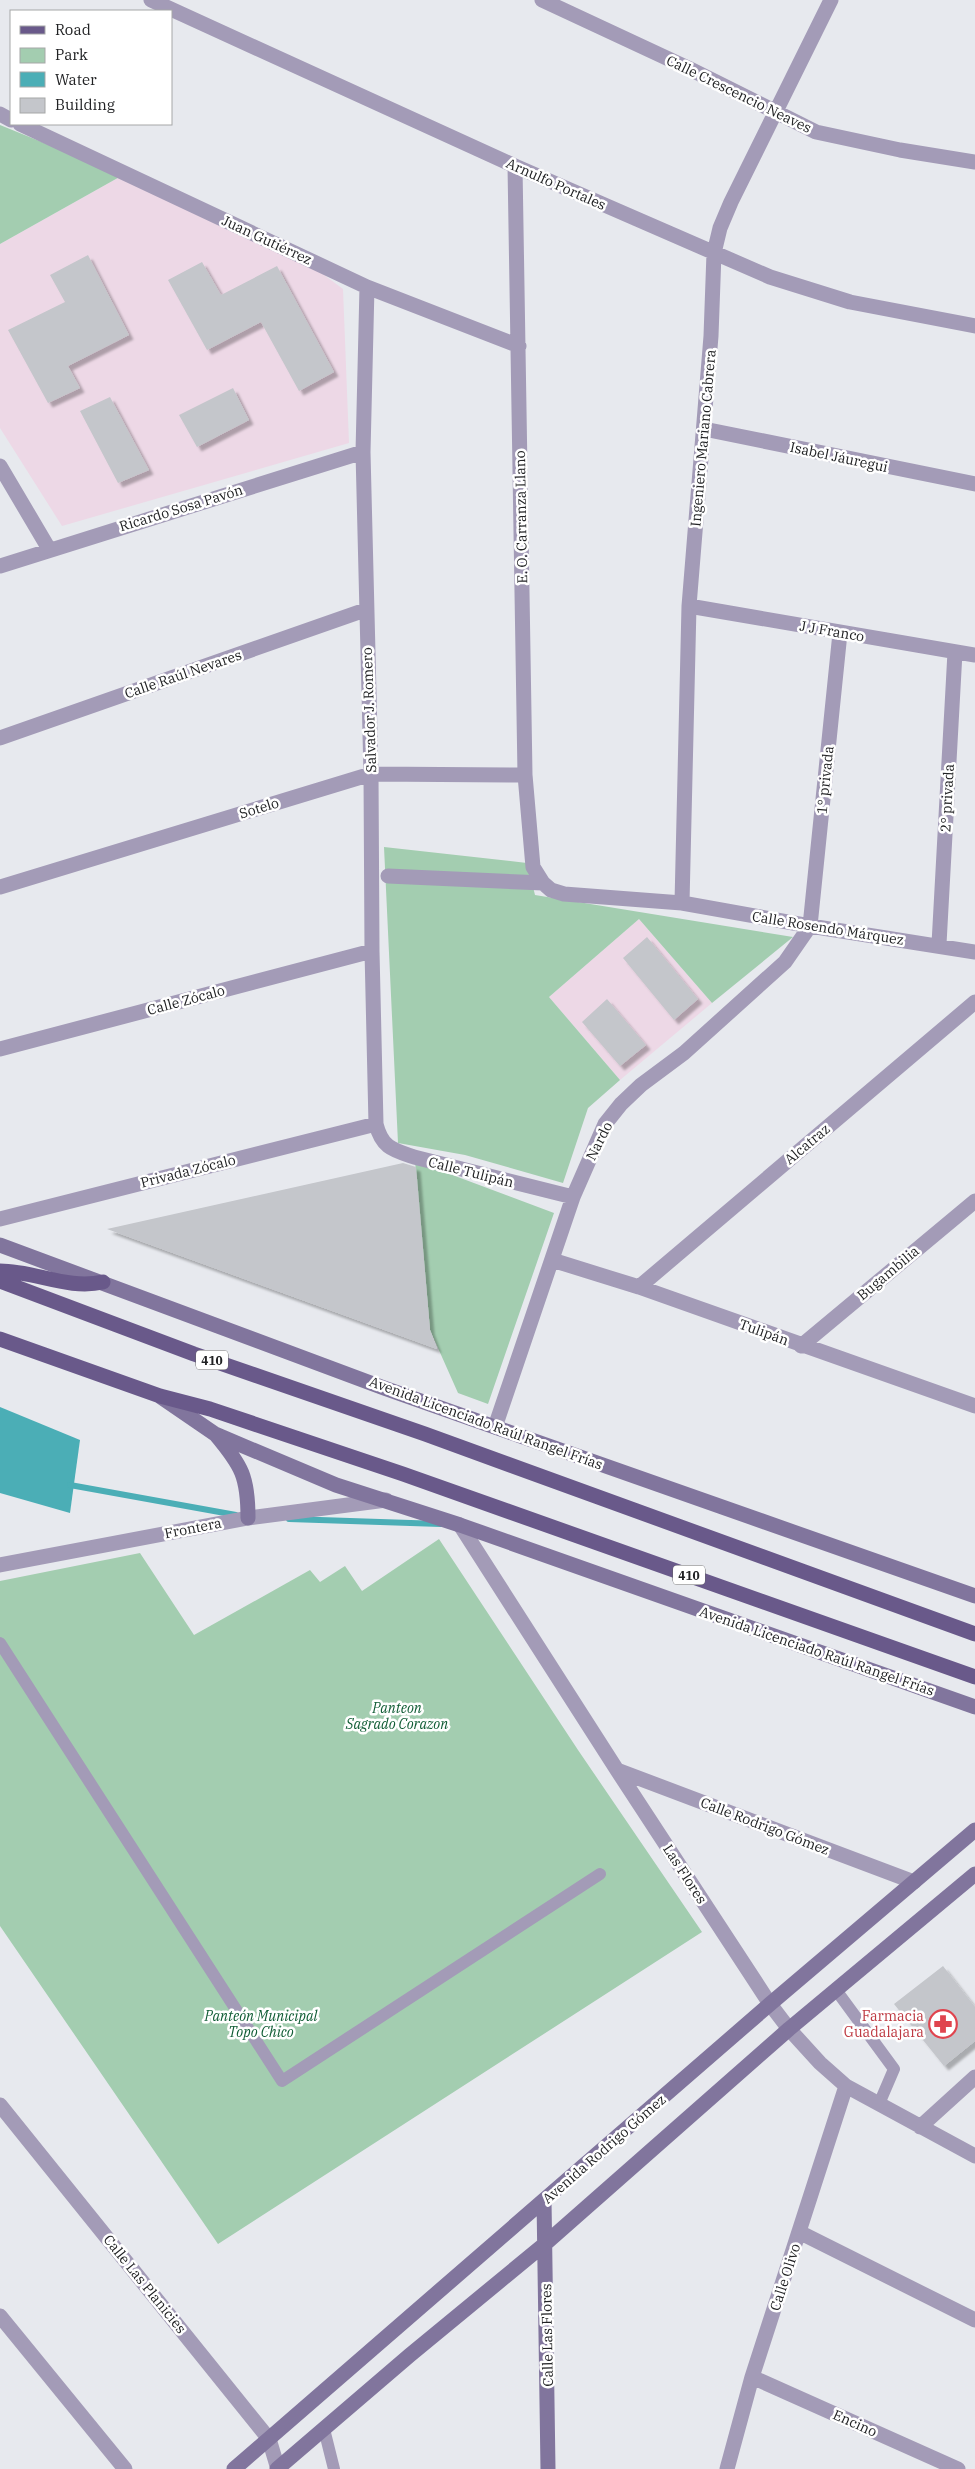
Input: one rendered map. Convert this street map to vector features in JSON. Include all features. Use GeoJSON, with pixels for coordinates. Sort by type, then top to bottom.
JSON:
{"type":"FeatureCollection","features":[{"type":"Feature","properties":{"kind":"main road"},"geometry":{"type":"LineString","coordinates":[[0,1271],[17,1272],[77,1285],[103,1282]]}},
{"type":"Feature","properties":{"kind":"main road","name":"410"},"geometry":{"type":"LineString","coordinates":[[0,1280],[194,1354],[425,1434],[975,1634]]}},
{"type":"Feature","properties":{"kind":"main road","name":"410"},"geometry":{"type":"LineString","coordinates":[[0,1339],[160,1396],[210,1409],[403,1474],[975,1677]]}},
{"type":"Feature","properties":{"kind":"street","name":"Arnulfo Portales"},"geometry":{"type":"LineString","coordinates":[[151,0],[515,166],[714,253],[806,290],[850,302],[975,326]]}},
{"type":"Feature","properties":{"kind":"street","name":"Calle Crescencio Neaves"},"geometry":{"type":"LineString","coordinates":[[542,0],[688,68],[816,132],[841,139],[975,162]]}},
{"type":"Feature","properties":{"kind":"street","name":"Ingeniero Mariano Cabrera"},"geometry":{"type":"LineString","coordinates":[[682,902],[689,606],[712,336],[714,253],[720,228],[731,202],[830,0]]}},
{"type":"Feature","properties":{"kind":"street","name":"Juan Gutiérrez"},"geometry":{"type":"LineString","coordinates":[[22,125],[367,287],[519,346]]}},
{"type":"Feature","properties":{"kind":"street","name":"E. O. Carranza Llano"},"geometry":{"type":"LineString","coordinates":[[515,166],[525,775],[533,867],[543,883]]}},
{"type":"Feature","properties":{"kind":"street","name":"Salvador J. Romero"},"geometry":{"type":"LineString","coordinates":[[367,287],[363,452],[365,610],[372,774],[372,951],[377,1128]]}},
{"type":"Feature","properties":{"kind":"street","name":"Isabel Jáuregui"},"geometry":{"type":"LineString","coordinates":[[704,429],[975,484]]}},
{"type":"Feature","properties":{"kind":"street","name":"Ricardo Sosa Pavón"},"geometry":{"type":"LineString","coordinates":[[0,566],[49,549],[363,452]]}},
{"type":"Feature","properties":{"kind":"street"},"geometry":{"type":"LineString","coordinates":[[0,466],[49,549]]}},
{"type":"Feature","properties":{"kind":"street","name":"J J Franco"},"geometry":{"type":"LineString","coordinates":[[689,606],[975,655]]}},
{"type":"Feature","properties":{"kind":"street","name":"Calle Raúl Nevares"},"geometry":{"type":"LineString","coordinates":[[0,738],[365,610]]}},
{"type":"Feature","properties":{"kind":"street","name":"1° privada"},"geometry":{"type":"LineString","coordinates":[[810,926],[840,633]]}},
{"type":"Feature","properties":{"kind":"street","name":"2° privada"},"geometry":{"type":"LineString","coordinates":[[939,944],[956,652]]}},
{"type":"Feature","properties":{"kind":"street","name":"Sotelo"},"geometry":{"type":"LineString","coordinates":[[0,887],[372,774],[525,775]]}},
{"type":"Feature","properties":{"kind":"street"},"geometry":{"type":"LineString","coordinates":[[388,876],[543,883]]}},
{"type":"Feature","properties":{"kind":"street","name":"Calle Rosendo Márquez"},"geometry":{"type":"LineString","coordinates":[[543,883],[551,890],[564,894],[682,902],[810,926],[939,944],[975,952]]}},
{"type":"Feature","properties":{"kind":"street","name":"Nardo"},"geometry":{"type":"LineString","coordinates":[[495,1427],[573,1198],[605,1124],[641,1085],[684,1053],[786,962],[810,926]]}},
{"type":"Feature","properties":{"kind":"street","name":"Calle Zócalo"},"geometry":{"type":"LineString","coordinates":[[0,1049],[372,951]]}},
{"type":"Feature","properties":{"kind":"street","name":"Alcatraz"},"geometry":{"type":"LineString","coordinates":[[639,1287],[975,1002]]}},
{"type":"Feature","properties":{"kind":"street","name":"Calle Tulipán"},"geometry":{"type":"LineString","coordinates":[[377,1128],[390,1149],[414,1157],[573,1198]]}},
{"type":"Feature","properties":{"kind":"street","name":"Privada Zócalo"},"geometry":{"type":"LineString","coordinates":[[0,1219],[377,1128]]}},
{"type":"Feature","properties":{"kind":"street","name":"Bugambilia"},"geometry":{"type":"LineString","coordinates":[[801,1346],[975,1201]]}},
{"type":"Feature","properties":{"kind":"street","name":"Avenida Licenciado Raúl Rangel Frías"},"geometry":{"type":"LineString","coordinates":[[0,1245],[495,1427],[975,1596]]}},
{"type":"Feature","properties":{"kind":"street","name":"Tulipán"},"geometry":{"type":"LineString","coordinates":[[552,1260],[639,1287],[801,1346],[972,1401]]}},
{"type":"Feature","properties":{"kind":"street","name":"Avenida Licenciado Raúl Rangel Frías"},"geometry":{"type":"LineString","coordinates":[[160,1396],[215,1434],[336,1485],[460,1525],[975,1707]]}},
{"type":"Feature","properties":{"kind":"street"},"geometry":{"type":"LineString","coordinates":[[215,1434],[231,1454],[246,1482],[248,1518]]}},
{"type":"Feature","properties":{"kind":"street","name":"Frontera"},"geometry":{"type":"LineString","coordinates":[[0,1565],[248,1518],[387,1500]]}},
{"type":"Feature","properties":{"kind":"street","name":"Las Flores"},"geometry":{"type":"LineString","coordinates":[[460,1525],[616,1770],[770,2004],[789,2029],[820,2063],[846,2086],[975,2156]]}},
{"type":"Feature","properties":{"kind":"street"},"geometry":{"type":"LineString","coordinates":[[955,1700],[975,1693]]}},
{"type":"Feature","properties":{"kind":"street","name":"Calle Rodrigo Gómez"},"geometry":{"type":"LineString","coordinates":[[616,1770],[914,1882]]}},
{"type":"Feature","properties":{"kind":"street","name":"Avenida Rodrigo Gómez"},"geometry":{"type":"LineString","coordinates":[[234,2469],[392,2334],[770,2004],[975,1830]]}},
{"type":"Feature","properties":{"kind":"street"},"geometry":{"type":"LineString","coordinates":[[278,2469],[410,2355],[546,2243],[789,2029],[975,1874]]}},
{"type":"Feature","properties":{"kind":"street"},"geometry":{"type":"LineString","coordinates":[[920,2127],[975,2077]]}},
{"type":"Feature","properties":{"kind":"street","name":"Calle Olivo"},"geometry":{"type":"LineString","coordinates":[[727,2469],[752,2377],[846,2086]]}},
{"type":"Feature","properties":{"kind":"street","name":"Calle Las Planicies"},"geometry":{"type":"LineString","coordinates":[[0,2105],[270,2439],[278,2469]]}},
{"type":"Feature","properties":{"kind":"street","name":"Calle Las Flores"},"geometry":{"type":"LineString","coordinates":[[544,2200],[548,2469]]}},
{"type":"Feature","properties":{"kind":"street"},"geometry":{"type":"LineString","coordinates":[[800,2232],[975,2320]]}},
{"type":"Feature","properties":{"kind":"street"},"geometry":{"type":"LineString","coordinates":[[0,2316],[125,2469]]}},
{"type":"Feature","properties":{"kind":"street"},"geometry":{"type":"LineString","coordinates":[[392,2334],[410,2355]]}},
{"type":"Feature","properties":{"kind":"street","name":"Encino"},"geometry":{"type":"LineString","coordinates":[[752,2377],[958,2469]]}},
{"type":"Feature","properties":{"kind":"lane"},"geometry":{"type":"LineString","coordinates":[[0,1643],[282,2081],[600,1874]]}},
{"type":"Feature","properties":{"kind":"lane"},"geometry":{"type":"LineString","coordinates":[[836,1990],[894,2069],[879,2104]]}},
{"type":"Feature","properties":{"kind":"lane"},"geometry":{"type":"LineString","coordinates":[[324,2429],[334,2469]]}},
{"type":"Feature","properties":{"kind":"shaded area"},"geometry":{"type":"Polygon","coordinates":[[[123,175],[316,269],[343,289],[349,443],[62,526],[0,428],[0,244],[123,175]]]}},
{"type":"Feature","properties":{"kind":"shaded area"},"geometry":{"type":"Polygon","coordinates":[[[639,919],[712,1003],[620,1080],[549,997],[639,919]]]}},
{"type":"Feature","properties":{"kind":"green space"},"geometry":{"type":"Polygon","coordinates":[[[0,125],[123,175],[0,244],[0,125]]]}},
{"type":"Feature","properties":{"kind":"green space"},"geometry":{"type":"Polygon","coordinates":[[[384,847],[527,863],[535,895],[793,937],[712,1003],[639,919],[549,997],[620,1080],[588,1108],[563,1183],[465,1155],[398,1143],[384,847]]]}},
{"type":"Feature","properties":{"kind":"green space"},"geometry":{"type":"Polygon","coordinates":[[[415,1161],[554,1213],[488,1404],[458,1393],[430,1330],[415,1161]]]}},
{"type":"Feature","properties":{"kind":"green space","name":"Panteón Municipal Topo Chico"},"geometry":{"type":"Polygon","coordinates":[[[439,1539],[578,1750],[702,1932],[218,2244],[0,1926],[0,1581],[140,1553],[194,1635],[310,1570],[320,1582],[345,1566],[362,1591],[439,1539]]]}},
{"type":"Feature","properties":{"kind":"water"},"geometry":{"type":"Polygon","coordinates":[[[0,1407],[80,1440],[70,1513],[0,1493],[0,1407]]]}},
{"type":"Feature","properties":{"kind":"building"},"geometry":{"type":"Polygon","coordinates":[[[88,255],[129,335],[68,366],[80,388],[48,403],[8,330],[65,302],[50,275],[88,255]]]}},
{"type":"Feature","properties":{"kind":"building"},"geometry":{"type":"Polygon","coordinates":[[[202,262],[221,295],[277,266],[334,372],[299,391],[261,322],[207,350],[168,280],[202,262]]]}},
{"type":"Feature","properties":{"kind":"building"},"geometry":{"type":"Polygon","coordinates":[[[233,388],[249,420],[197,447],[179,415],[233,388]]]}},
{"type":"Feature","properties":{"kind":"building"},"geometry":{"type":"Polygon","coordinates":[[[110,397],[149,470],[118,483],[80,411],[110,397]]]}},
{"type":"Feature","properties":{"kind":"building"},"geometry":{"type":"Polygon","coordinates":[[[647,937],[698,999],[674,1020],[623,958],[647,937]]]}},
{"type":"Feature","properties":{"kind":"building"},"geometry":{"type":"Polygon","coordinates":[[[607,999],[646,1045],[620,1066],[582,1022],[607,999]]]}},
{"type":"Feature","properties":{"kind":"building"},"geometry":{"type":"Polygon","coordinates":[[[403,1163],[416,1167],[430,1330],[437,1349],[107,1229],[403,1163]]]}},
{"type":"Feature","properties":{"kind":"building","name":"Farmacia Guadalajara"},"geometry":{"type":"Polygon","coordinates":[[[943,1966],[975,2007],[975,2041],[944,2066],[894,2004],[943,1966]]]}},
{"type":"Feature","properties":{"kind":"waterway"},"geometry":{"type":"LineString","coordinates":[[70,1485],[236,1515]]}},
{"type":"Feature","properties":{"kind":"waterway"},"geometry":{"type":"LineString","coordinates":[[289,1519],[441,1524]]}},
{"type":"Feature","properties":{"kind":"place","name":"Farmacia Guadalajara"},"geometry":{"type":"Point","coordinates":[943,2024]}},
{"type":"Feature","properties":{"kind":"park label","name":"Panteon Sagrado Corazon"},"geometry":{"type":"Point","coordinates":[397,1716]}}]}
